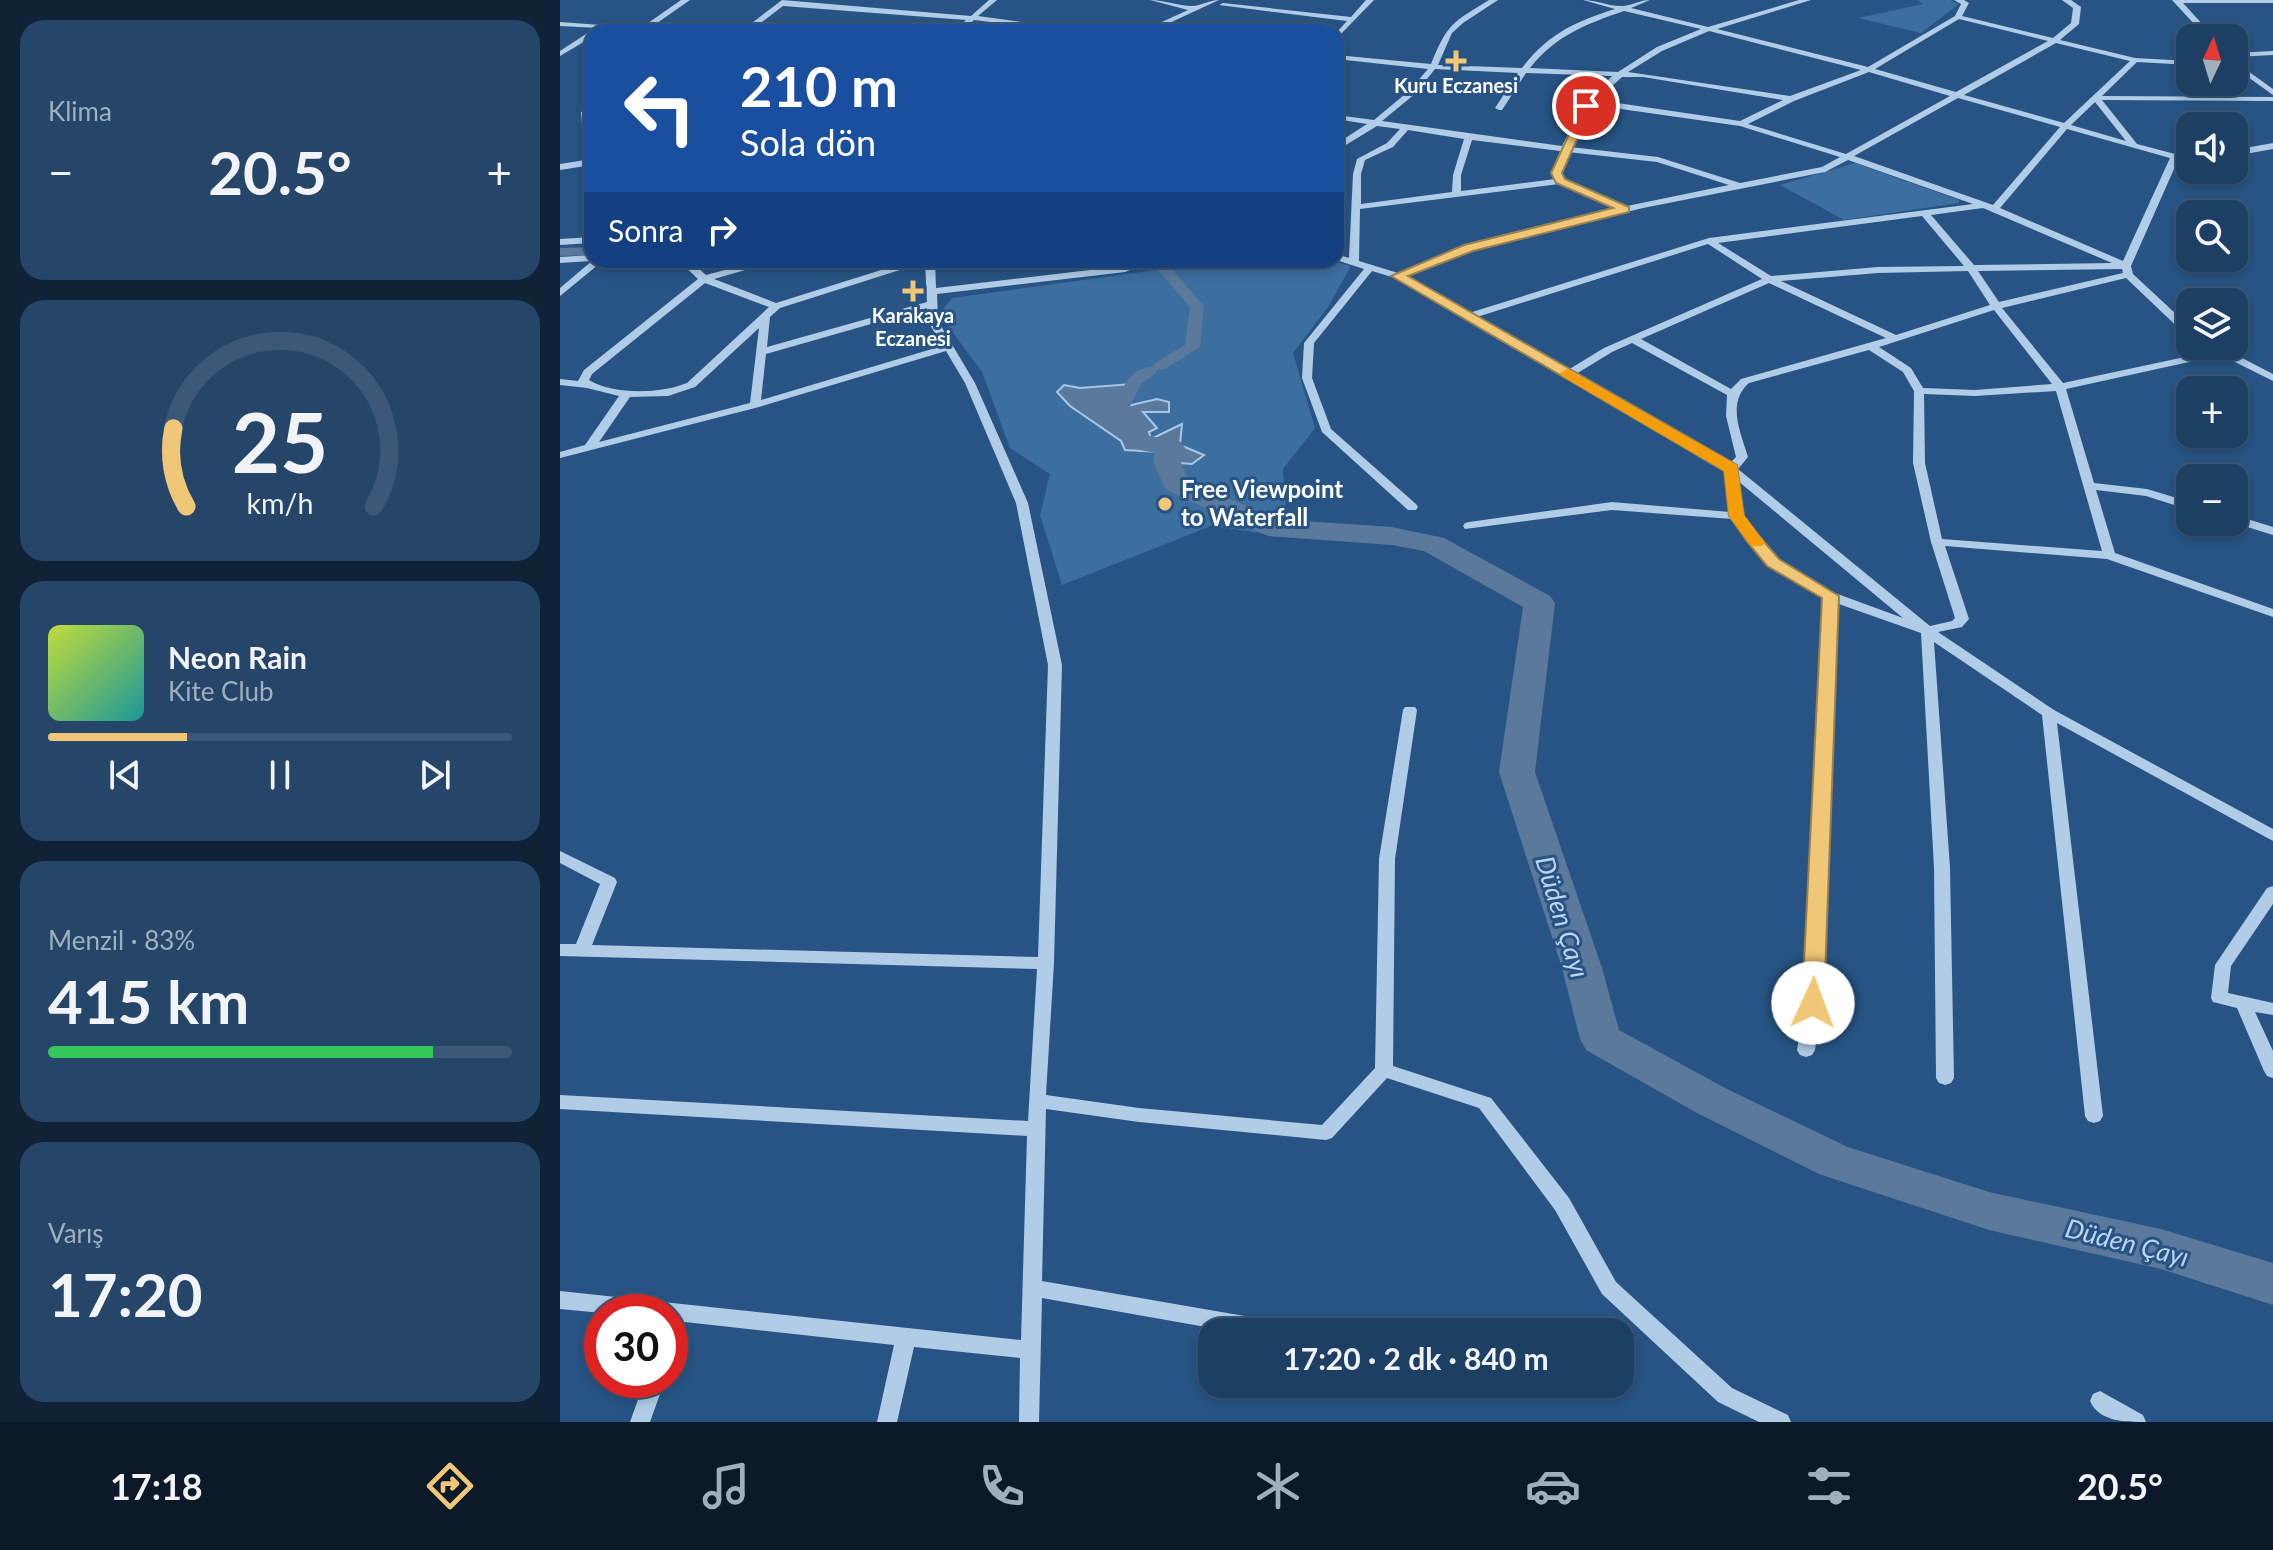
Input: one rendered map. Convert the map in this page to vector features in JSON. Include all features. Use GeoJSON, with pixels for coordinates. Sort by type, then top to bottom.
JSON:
{"type":"FeatureCollection","features":[{"type":"Feature","properties":{"kind":"street"},"geometry":{"type":"LineString","coordinates":[[651,24],[686,0]]}},
{"type":"Feature","properties":{"kind":"street"},"geometry":{"type":"LineString","coordinates":[[966,24],[993,0]]}},
{"type":"Feature","properties":{"kind":"street"},"geometry":{"type":"LineString","coordinates":[[1154,0],[1196,9]]}},
{"type":"Feature","properties":{"kind":"street"},"geometry":{"type":"LineString","coordinates":[[1162,24],[1196,9],[1234,0]]}},
{"type":"Feature","properties":{"kind":"street"},"geometry":{"type":"LineString","coordinates":[[1344,29],[1370,0]]}},
{"type":"Feature","properties":{"kind":"street"},"geometry":{"type":"LineString","coordinates":[[1344,143],[1375,123],[1433,67],[1444,40],[1453,28],[1494,0]]}},
{"type":"Feature","properties":{"kind":"street"},"geometry":{"type":"LineString","coordinates":[[1587,0],[1868,70],[2175,157],[2127,271]]}},
{"type":"Feature","properties":{"kind":"street"},"geometry":{"type":"LineString","coordinates":[[1499,108],[1523,70],[1564,32],[1646,0]]}},
{"type":"Feature","properties":{"kind":"street"},"geometry":{"type":"LineString","coordinates":[[1560,181],[1556,173],[1591,102],[1621,73],[1649,53],[1711,29],[1807,0]]}},
{"type":"Feature","properties":{"kind":"street"},"geometry":{"type":"LineString","coordinates":[[1741,124],[1791,99],[1868,70],[1958,17],[1965,3],[1958,0]]}},
{"type":"Feature","properties":{"kind":"street"},"geometry":{"type":"LineString","coordinates":[[1398,276],[1469,248],[1625,209],[1825,169],[2055,40],[2075,24],[2077,7],[2066,0]]}},
{"type":"Feature","properties":{"kind":"street"},"geometry":{"type":"LineString","coordinates":[[2176,1],[2273,1]]}},
{"type":"Feature","properties":{"kind":"street"},"geometry":{"type":"LineString","coordinates":[[2176,1],[2198,24]]}},
{"type":"Feature","properties":{"kind":"street"},"geometry":{"type":"LineString","coordinates":[[755,24],[785,2],[1025,24]]}},
{"type":"Feature","properties":{"kind":"street"},"geometry":{"type":"LineString","coordinates":[[1179,24],[1219,3],[1353,19]]}},
{"type":"Feature","properties":{"kind":"street"},"geometry":{"type":"LineString","coordinates":[[1958,17],[2135,60],[2176,62]]}},
{"type":"Feature","properties":{"kind":"street"},"geometry":{"type":"LineString","coordinates":[[560,27],[584,28]]}},
{"type":"Feature","properties":{"kind":"street"},"geometry":{"type":"LineString","coordinates":[[560,27],[584,32]]}},
{"type":"Feature","properties":{"kind":"street"},"geometry":{"type":"LineString","coordinates":[[560,54],[584,38]]}},
{"type":"Feature","properties":{"kind":"street"},"geometry":{"type":"LineString","coordinates":[[2248,54],[2273,53]]}},
{"type":"Feature","properties":{"kind":"street"},"geometry":{"type":"LineString","coordinates":[[1344,58],[1433,67],[1621,73],[1791,99]]}},
{"type":"Feature","properties":{"kind":"street"},"geometry":{"type":"LineString","coordinates":[[1467,317],[1709,241],[1989,207],[2065,127],[2135,60]]}},
{"type":"Feature","properties":{"kind":"street"},"geometry":{"type":"LineString","coordinates":[[2248,74],[2273,93]]}},
{"type":"Feature","properties":{"kind":"street"},"geometry":{"type":"LineString","coordinates":[[2096,98],[2273,99]]}},
{"type":"Feature","properties":{"kind":"street"},"geometry":{"type":"LineString","coordinates":[[2096,98],[2134,146]]}},
{"type":"Feature","properties":{"kind":"street"},"geometry":{"type":"LineString","coordinates":[[1591,102],[1741,124],[1989,207],[2127,271],[2176,319]]}},
{"type":"Feature","properties":{"kind":"street"},"geometry":{"type":"LineString","coordinates":[[1344,118],[1676,164],[1738,186]]}},
{"type":"Feature","properties":{"kind":"street"},"geometry":{"type":"LineString","coordinates":[[1354,262],[1355,207],[1361,159],[1390,145],[1406,128]]}},
{"type":"Feature","properties":{"kind":"street"},"geometry":{"type":"LineString","coordinates":[[1457,194],[1457,175],[1469,137]]}},
{"type":"Feature","properties":{"kind":"street"},"geometry":{"type":"LineString","coordinates":[[2248,150],[2273,146]]}},
{"type":"Feature","properties":{"kind":"street"},"geometry":{"type":"LineString","coordinates":[[560,167],[584,163]]}},
{"type":"Feature","properties":{"kind":"street"},"geometry":{"type":"LineString","coordinates":[[1355,207],[1560,181],[1625,209]]}},
{"type":"Feature","properties":{"kind":"street"},"geometry":{"type":"LineString","coordinates":[[1925,214],[1971,268],[1996,306],[2060,387],[2109,555]]}},
{"type":"Feature","properties":{"kind":"street"},"geometry":{"type":"LineString","coordinates":[[560,242],[584,240]]}},
{"type":"Feature","properties":{"kind":"street"},"geometry":{"type":"LineString","coordinates":[[1709,241],[1769,279],[1895,338]]}},
{"type":"Feature","properties":{"kind":"street"},"geometry":{"type":"LineString","coordinates":[[560,260],[584,258]]}},
{"type":"Feature","properties":{"kind":"street"},"geometry":{"type":"LineString","coordinates":[[1344,259],[1398,276],[1731,469],[1927,631],[2049,713],[2273,836]]}},
{"type":"Feature","properties":{"kind":"street"},"geometry":{"type":"LineString","coordinates":[[1370,267],[1309,343],[1307,378],[1326,430],[1412,507]]}},
{"type":"Feature","properties":{"kind":"street"},"geometry":{"type":"LineString","coordinates":[[560,293],[590,268]]}},
{"type":"Feature","properties":{"kind":"street"},"geometry":{"type":"LineString","coordinates":[[692,268],[704,279],[776,306]]}},
{"type":"Feature","properties":{"kind":"street"},"geometry":{"type":"LineString","coordinates":[[586,385],[583,381],[588,372],[704,279],[745,268]]}},
{"type":"Feature","properties":{"kind":"street"},"geometry":{"type":"LineString","coordinates":[[560,382],[664,395],[684,390],[776,306],[897,268]]}},
{"type":"Feature","properties":{"kind":"street"},"geometry":{"type":"LineString","coordinates":[[930,268],[933,321],[970,383],[1022,503],[1055,665],[1046,963],[1036,1129],[1029,1422]]}},
{"type":"Feature","properties":{"kind":"street"},"geometry":{"type":"LineString","coordinates":[[761,352],[932,298],[1128,268]]}},
{"type":"Feature","properties":{"kind":"street"},"geometry":{"type":"LineString","coordinates":[[1569,374],[1632,339],[1769,279],[1878,270],[2127,271]]}},
{"type":"Feature","properties":{"kind":"street"},"geometry":{"type":"LineString","coordinates":[[1871,346],[1907,370],[1919,391],[1919,463],[1937,542],[1962,619],[1957,624],[1927,631],[1830,596],[1773,563],[1736,516],[1731,469],[1742,457],[1729,407],[1733,394],[1739,385],[1756,376],[1871,346],[1996,306],[2127,271]]}},
{"type":"Feature","properties":{"kind":"street"},"geometry":{"type":"LineString","coordinates":[[755,405],[765,316]]}},
{"type":"Feature","properties":{"kind":"street"},"geometry":{"type":"LineString","coordinates":[[1632,339],[1733,394]]}},
{"type":"Feature","properties":{"kind":"street"},"geometry":{"type":"LineString","coordinates":[[560,455],[755,405],[949,347]]}},
{"type":"Feature","properties":{"kind":"street"},"geometry":{"type":"LineString","coordinates":[[1919,391],[1975,393],[2060,387],[2176,359]]}},
{"type":"Feature","properties":{"kind":"street"},"geometry":{"type":"LineString","coordinates":[[2238,360],[2273,378]]}},
{"type":"Feature","properties":{"kind":"street"},"geometry":{"type":"LineString","coordinates":[[588,449],[628,392]]}},
{"type":"Feature","properties":{"kind":"street"},"geometry":{"type":"LineString","coordinates":[[2089,486],[2147,493],[2176,502]]}},
{"type":"Feature","properties":{"kind":"street"},"geometry":{"type":"LineString","coordinates":[[1469,526],[1612,506],[1736,516]]}},
{"type":"Feature","properties":{"kind":"street"},"geometry":{"type":"LineString","coordinates":[[2248,523],[2273,531]]}},
{"type":"Feature","properties":{"kind":"street"},"geometry":{"type":"LineString","coordinates":[[1937,542],[2109,555],[2273,613]]}},
{"type":"Feature","properties":{"kind":"street"},"geometry":{"type":"LineString","coordinates":[[1806,1050],[1813,1003],[1830,596]]}},
{"type":"Feature","properties":{"kind":"street"},"geometry":{"type":"LineString","coordinates":[[1927,631],[1942,868],[1945,1078]]}},
{"type":"Feature","properties":{"kind":"street"},"geometry":{"type":"LineString","coordinates":[[1037,1101],[1139,1115],[1326,1133],[1384,1070],[1387,859],[1410,710]]}},
{"type":"Feature","properties":{"kind":"street"},"geometry":{"type":"LineString","coordinates":[[2049,713],[2094,1116]]}},
{"type":"Feature","properties":{"kind":"street"},"geometry":{"type":"LineString","coordinates":[[560,856],[609,882],[581,951]]}},
{"type":"Feature","properties":{"kind":"street"},"geometry":{"type":"LineString","coordinates":[[2273,892],[2223,965],[2219,998],[2273,1009]]}},
{"type":"Feature","properties":{"kind":"street"},"geometry":{"type":"LineString","coordinates":[[560,950],[1046,963]]}},
{"type":"Feature","properties":{"kind":"street"},"geometry":{"type":"LineString","coordinates":[[2243,1003],[2273,1071]]}},
{"type":"Feature","properties":{"kind":"street"},"geometry":{"type":"LineString","coordinates":[[1384,1070],[1485,1103],[1562,1204],[1609,1288],[1725,1395],[1781,1422]]}},
{"type":"Feature","properties":{"kind":"street"},"geometry":{"type":"LineString","coordinates":[[560,1102],[1036,1129]]}},
{"type":"Feature","properties":{"kind":"street"},"geometry":{"type":"LineString","coordinates":[[1032,1288],[1204,1318]]}},
{"type":"Feature","properties":{"kind":"street"},"geometry":{"type":"LineString","coordinates":[[560,1300],[584,1302]]}},
{"type":"Feature","properties":{"kind":"street"},"geometry":{"type":"LineString","coordinates":[[688,1313],[1030,1350]]}},
{"type":"Feature","properties":{"kind":"street"},"geometry":{"type":"LineString","coordinates":[[887,1422],[906,1337]]}},
{"type":"Feature","properties":{"kind":"street"},"geometry":{"type":"LineString","coordinates":[[640,1422],[649,1398]]}},
{"type":"Feature","properties":{"kind":"street"},"geometry":{"type":"LineString","coordinates":[[2100,1401],[2136,1422]]}},
{"type":"Feature","properties":{"kind":"shaded area"},"geometry":{"type":"Polygon","coordinates":[[[1917,0],[1950,0],[1959,4],[1921,33],[1858,18],[1923,4],[1917,0]]]}},
{"type":"Feature","properties":{"kind":"shaded area"},"geometry":{"type":"Polygon","coordinates":[[[1855,163],[1959,200],[1959,203],[1844,220],[1780,185],[1855,163]]]}},
{"type":"Feature","properties":{"kind":"shaded area"},"geometry":{"type":"Polygon","coordinates":[[[1351,266],[1328,307],[1293,353],[1315,428],[1283,469],[1288,537],[1211,526],[1062,585],[1040,515],[1050,474],[1010,448],[982,372],[939,314],[952,298],[1154,268],[1351,266]]]}},
{"type":"Feature","properties":{"kind":"shaded area"},"geometry":{"type":"Polygon","coordinates":[[[1132,384],[1120,397],[1123,407],[1157,399],[1169,402],[1169,412],[1143,412],[1157,428],[1149,432],[1151,439],[1182,424],[1180,445],[1204,455],[1192,464],[1167,462],[1160,452],[1125,450],[1121,441],[1070,406],[1057,392],[1064,385],[1080,388],[1132,384]]]}},
{"type":"Feature","properties":{"kind":"waterway"},"geometry":{"type":"LineString","coordinates":[[560,252],[584,251]]}},
{"type":"Feature","properties":{"kind":"waterway"},"geometry":{"type":"LineString","coordinates":[[1160,366],[1192,347],[1197,306],[1165,270]]}},
{"type":"Feature","properties":{"kind":"waterway"},"geometry":{"type":"LineString","coordinates":[[1116,420],[1134,381],[1150,371]]}},
{"type":"Feature","properties":{"kind":"waterway","name":"Düden Çayı"},"geometry":{"type":"LineString","coordinates":[[1140,442],[1171,448],[1167,462],[1176,484],[1268,527],[1392,536],[1433,544],[1539,603],[1517,772],[1582,968],[1601,1039],[1712,1101],[1835,1161],[1989,1211],[2161,1249],[2273,1284]]}},
{"type":"Feature","properties":{"kind":"slow traffic"},"geometry":{"type":"LineString","coordinates":[[1567,373],[1731,469],[1736,516],[1757,543]]}},
{"type":"Feature","properties":{"kind":"place","name":"Kuru Eczanesi"},"geometry":{"type":"Point","coordinates":[1456,61]}},
{"type":"Feature","properties":{"kind":"place","name":"Karakaya Eczanesi"},"geometry":{"type":"Point","coordinates":[913,291]}},
{"type":"Feature","properties":{"kind":"place","name":"Free Viewpoint to Waterfall"},"geometry":{"type":"Point","coordinates":[1165,504]}},
{"type":"Feature","properties":{"kind":"route"},"geometry":{"type":"LineString","coordinates":[[1586,106],[1556,173],[1560,181],[1625,209],[1469,248],[1398,276],[1731,469],[1736,516],[1754,540],[1773,563],[1830,596],[1813,1003]]}}]}
